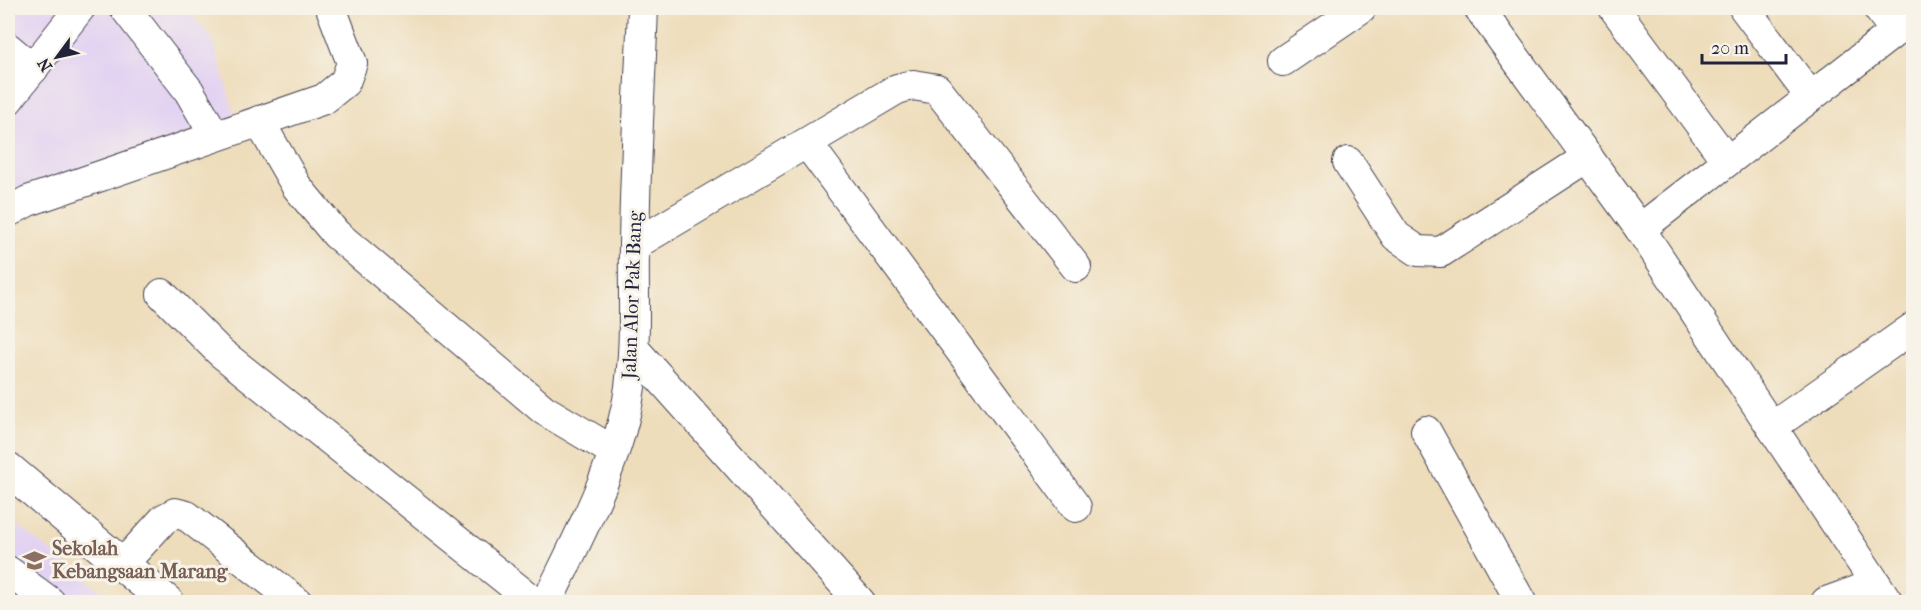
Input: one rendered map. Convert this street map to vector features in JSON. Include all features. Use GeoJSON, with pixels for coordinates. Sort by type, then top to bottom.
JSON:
{"type":"FeatureCollection","features":[{"type":"Feature","properties":{"kind":"main road"},"geometry":{"type":"LineString","coordinates":[[8,469],[167,603]]}},
{"type":"Feature","properties":{"kind":"street"},"geometry":{"type":"LineString","coordinates":[[8,100],[80,8]]}},
{"type":"Feature","properties":{"kind":"street"},"geometry":{"type":"LineString","coordinates":[[125,8],[189,91],[215,136]]}},
{"type":"Feature","properties":{"kind":"street"},"geometry":{"type":"LineString","coordinates":[[8,212],[28,201],[324,99],[345,82],[352,63],[331,8]]}},
{"type":"Feature","properties":{"kind":"street","name":"Jalan Alor Pak Bang"},"geometry":{"type":"LineString","coordinates":[[547,603],[585,525],[613,451],[628,401],[634,349],[634,245],[643,8]]}},
{"type":"Feature","properties":{"kind":"street"},"geometry":{"type":"LineString","coordinates":[[1284,61],[1361,8]]}},
{"type":"Feature","properties":{"kind":"street"},"geometry":{"type":"LineString","coordinates":[[1479,8],[1640,230],[1882,593],[1826,603]]}},
{"type":"Feature","properties":{"kind":"street"},"geometry":{"type":"LineString","coordinates":[[1614,8],[1726,161]]}},
{"type":"Feature","properties":{"kind":"street"},"geometry":{"type":"LineString","coordinates":[[1744,8],[1810,96]]}},
{"type":"Feature","properties":{"kind":"street"},"geometry":{"type":"LineString","coordinates":[[1640,230],[1810,96],[1895,18]]}},
{"type":"Feature","properties":{"kind":"street"},"geometry":{"type":"LineString","coordinates":[[8,48],[33,69]]}},
{"type":"Feature","properties":{"kind":"street"},"geometry":{"type":"LineString","coordinates":[[634,245],[897,89],[913,85],[937,89],[1076,267]]}},
{"type":"Feature","properties":{"kind":"street"},"geometry":{"type":"LineString","coordinates":[[259,121],[297,188],[336,234],[544,410],[613,451]]}},
{"type":"Feature","properties":{"kind":"street"},"geometry":{"type":"LineString","coordinates":[[807,143],[1076,507]]}},
{"type":"Feature","properties":{"kind":"street"},"geometry":{"type":"LineString","coordinates":[[1348,162],[1396,236],[1418,251],[1441,252],[1588,157]]}},
{"type":"Feature","properties":{"kind":"street"},"geometry":{"type":"LineString","coordinates":[[162,294],[220,352],[534,603]]}},
{"type":"Feature","properties":{"kind":"street"},"geometry":{"type":"LineString","coordinates":[[1772,427],[1914,327]]}},
{"type":"Feature","properties":{"kind":"street"},"geometry":{"type":"LineString","coordinates":[[634,349],[860,603]]}},
{"type":"Feature","properties":{"kind":"street"},"geometry":{"type":"LineString","coordinates":[[1426,431],[1521,603]]}},
{"type":"Feature","properties":{"kind":"street"},"geometry":{"type":"LineString","coordinates":[[122,565],[164,519],[175,513],[187,516],[297,603]]}},
{"type":"Feature","properties":{"kind":"street"},"geometry":{"type":"LineString","coordinates":[[8,572],[50,603]]}},
{"type":"Feature","properties":{"kind":"shaded area"},"geometry":{"type":"Polygon","coordinates":[[[8,8],[186,8],[213,39],[235,116],[8,199],[8,8]]]}},
{"type":"Feature","properties":{"kind":"shaded area","name":"Sekolah Kebangsaan Marang"},"geometry":{"type":"Polygon","coordinates":[[[8,518],[115,602],[8,602],[8,518]]]}},
{"type":"Feature","properties":{"kind":"place","name":"Sekolah Kebangsaan Marang"},"geometry":{"type":"Point","coordinates":[34,560]}}]}
